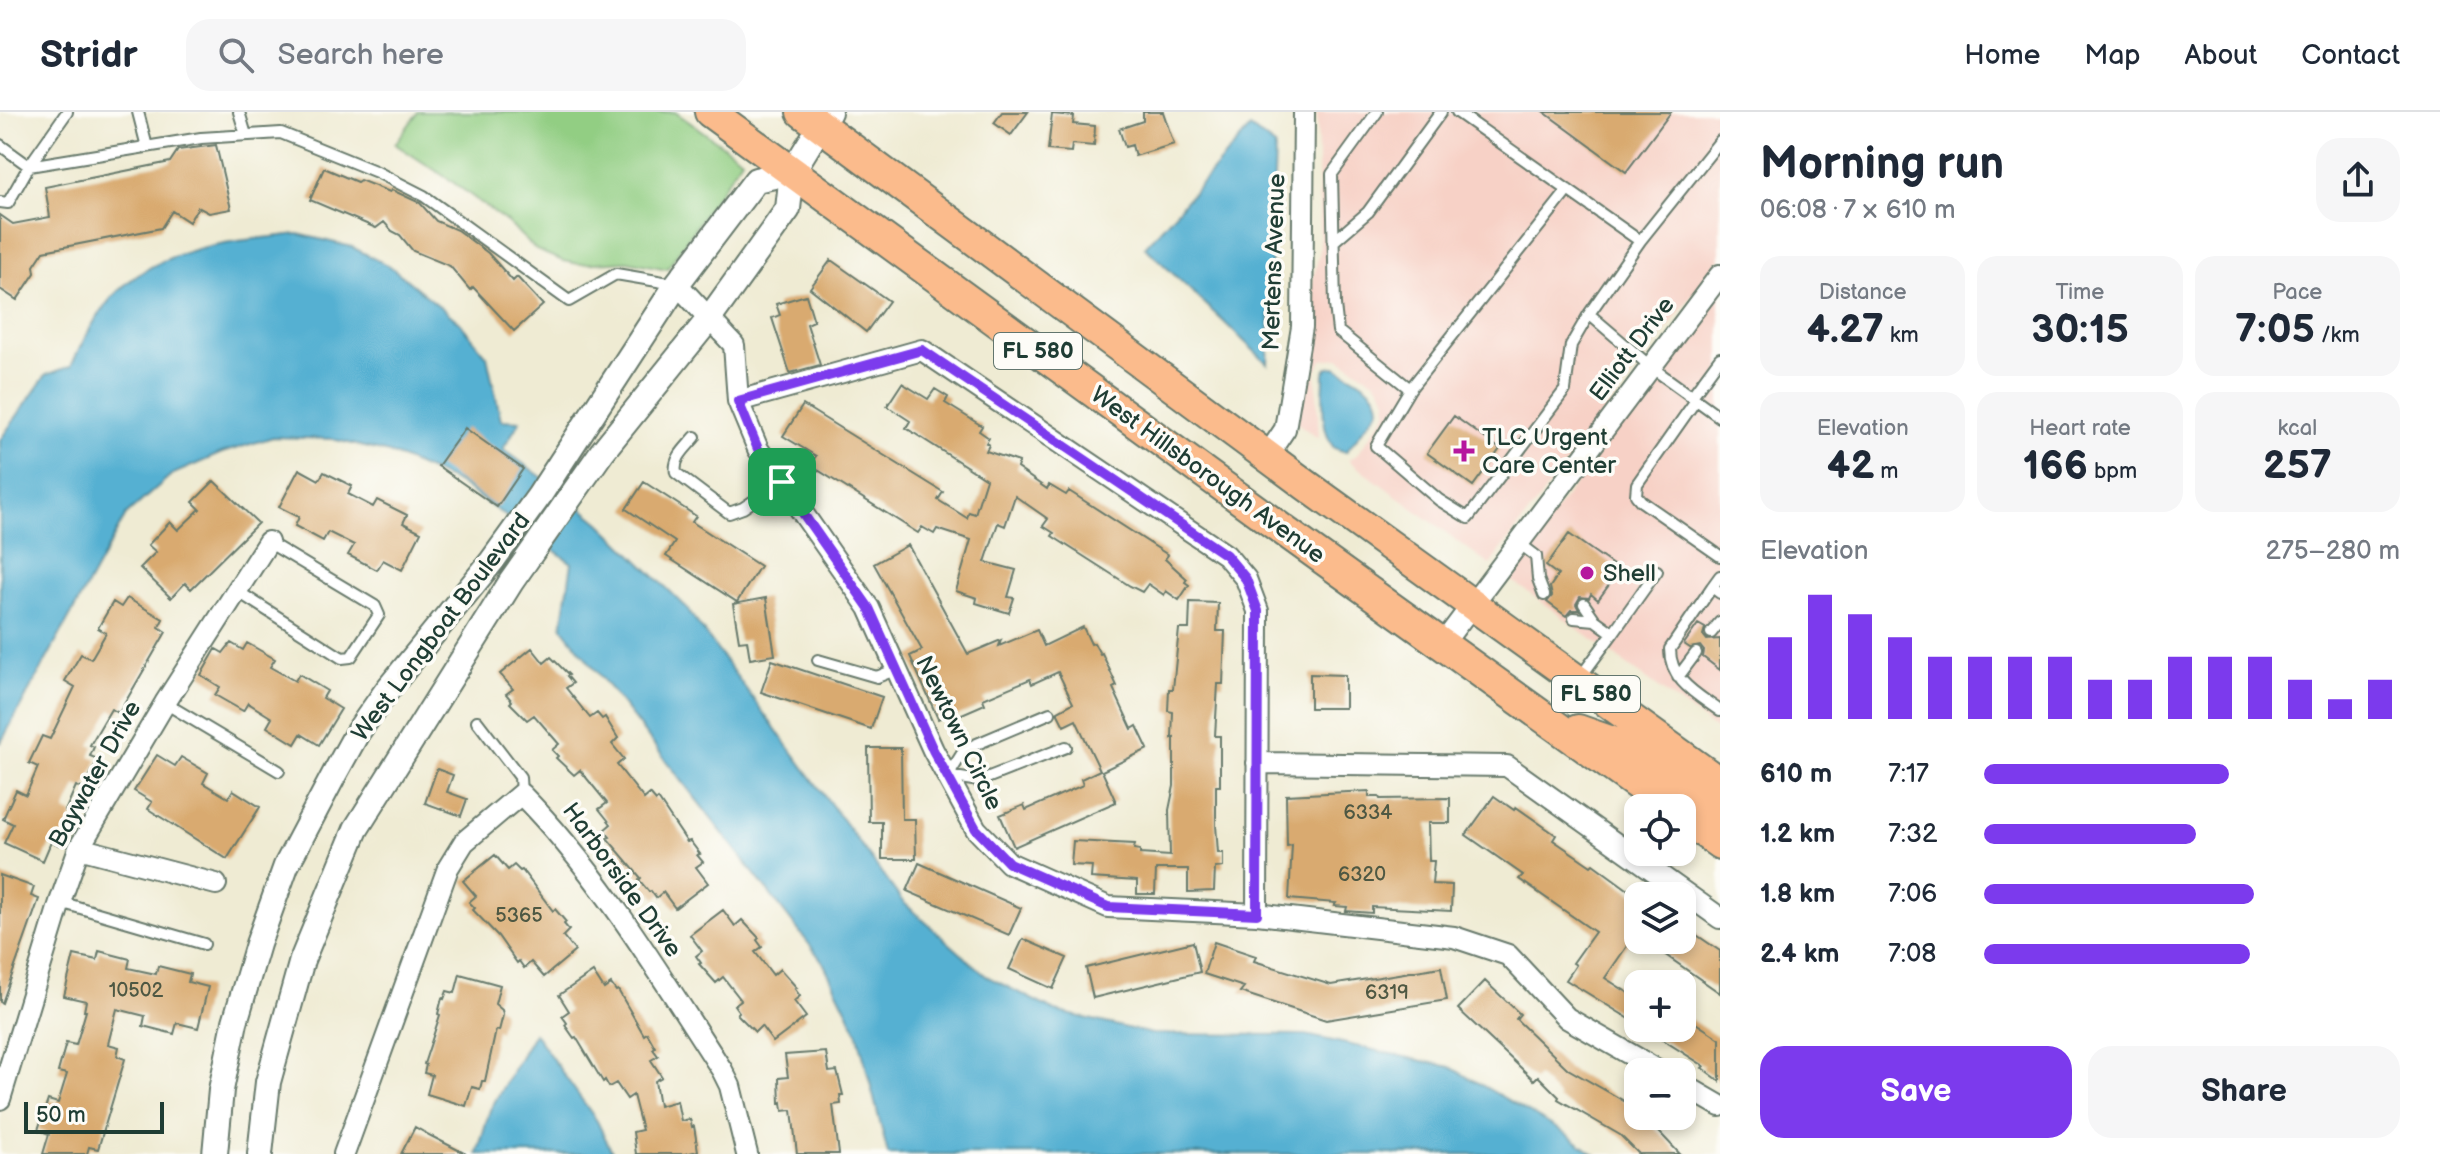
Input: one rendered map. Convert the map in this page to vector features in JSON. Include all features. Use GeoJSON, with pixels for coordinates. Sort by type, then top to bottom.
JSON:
{"type":"FeatureCollection","features":[{"type":"Feature","properties":{"kind":"main road","name":"West Hillsborough Avenue"},"geometry":{"type":"LineString","coordinates":[[710,112],[1650,794]]}},
{"type":"Feature","properties":{"kind":"main road","name":"West Hillsborough Avenue"},"geometry":{"type":"LineString","coordinates":[[817,116],[1267,456],[1720,783]]}},
{"type":"Feature","properties":{"kind":"main road"},"geometry":{"type":"LineString","coordinates":[[1543,717],[1618,744],[1720,812]]}},
{"type":"Feature","properties":{"kind":"main road"},"geometry":{"type":"LineString","coordinates":[[1696,827],[1720,844]]}},
{"type":"Feature","properties":{"kind":"street","name":"Mertens Avenue"},"geometry":{"type":"LineString","coordinates":[[1267,456],[1285,429],[1302,327],[1304,112]]}},
{"type":"Feature","properties":{"kind":"street","name":"West Longboat Boulevard"},"geometry":{"type":"LineString","coordinates":[[260,1154],[268,1082],[302,960],[356,829],[511,582],[602,452],[709,319],[788,209],[792,172],[817,116]]}},
{"type":"Feature","properties":{"kind":"street","name":"West Longboat Boulevard"},"geometry":{"type":"LineString","coordinates":[[215,1154],[221,1090],[235,1022],[286,866],[357,733],[388,689],[492,561],[580,436],[677,284],[756,180],[792,172]]}},
{"type":"Feature","properties":{"kind":"street","name":"Elliott Drive"},"geometry":{"type":"LineString","coordinates":[[1442,645],[1720,275]]}},
{"type":"Feature","properties":{"kind":"street","name":"Newtown Circle"},"geometry":{"type":"LineString","coordinates":[[677,284],[734,345],[738,401],[758,449],[869,608],[976,829],[1009,863],[1108,907],[1257,914],[1454,937],[1508,955],[1567,1018],[1637,1058]]}},
{"type":"Feature","properties":{"kind":"street"},"geometry":{"type":"LineString","coordinates":[[738,401],[922,350],[1226,555],[1246,579],[1258,611],[1257,914]]}},
{"type":"Feature","properties":{"kind":"street","name":"Baywater Drive"},"geometry":{"type":"LineString","coordinates":[[0,1099],[79,848],[165,703],[268,542]]}},
{"type":"Feature","properties":{"kind":"street"},"geometry":{"type":"LineString","coordinates":[[1257,763],[1507,766],[1720,918]]}},
{"type":"Feature","properties":{"kind":"street"},"geometry":{"type":"LineString","coordinates":[[344,1154],[448,868],[464,842],[521,794]]}},
{"type":"Feature","properties":{"kind":"street","name":"Harborside Drive"},"geometry":{"type":"LineString","coordinates":[[521,794],[568,844],[629,929],[722,1070],[730,1086],[747,1154]]}},
{"type":"Feature","properties":{"kind":"street"},"geometry":{"type":"LineString","coordinates":[[79,848],[216,884]]}},
{"type":"Feature","properties":{"kind":"street"},"geometry":{"type":"LineString","coordinates":[[1696,1092],[1720,1106]]}},
{"type":"Feature","properties":{"kind":"lane"},"geometry":{"type":"LineString","coordinates":[[0,202],[8,203],[29,166],[67,112]]}},
{"type":"Feature","properties":{"kind":"lane"},"geometry":{"type":"LineString","coordinates":[[138,112],[147,147]]}},
{"type":"Feature","properties":{"kind":"lane"},"geometry":{"type":"LineString","coordinates":[[239,112],[246,135]]}},
{"type":"Feature","properties":{"kind":"lane"},"geometry":{"type":"LineString","coordinates":[[1377,112],[1332,174],[1338,331],[1410,389]]}},
{"type":"Feature","properties":{"kind":"lane"},"geometry":{"type":"LineString","coordinates":[[1333,242],[1368,212],[1441,112]]}},
{"type":"Feature","properties":{"kind":"lane"},"geometry":{"type":"LineString","coordinates":[[1457,112],[1640,241]]}},
{"type":"Feature","properties":{"kind":"lane"},"geometry":{"type":"LineString","coordinates":[[0,145],[29,166],[201,138],[281,133],[377,172],[424,196],[569,301],[616,274],[677,284]]}},
{"type":"Feature","properties":{"kind":"lane"},"geometry":{"type":"LineString","coordinates":[[1568,190],[1410,389],[1376,446],[1439,500],[1468,518],[1565,390],[1571,345],[1589,314],[1640,241],[1720,141]]}},
{"type":"Feature","properties":{"kind":"lane"},"geometry":{"type":"LineString","coordinates":[[1589,314],[1651,367],[1720,417]]}},
{"type":"Feature","properties":{"kind":"lane"},"geometry":{"type":"LineString","coordinates":[[1720,358],[1637,484],[1636,495],[1720,556]]}},
{"type":"Feature","properties":{"kind":"lane"},"geometry":{"type":"LineString","coordinates":[[695,437],[677,458],[674,465],[676,473],[729,513],[743,508],[782,482]]}},
{"type":"Feature","properties":{"kind":"lane"},"geometry":{"type":"LineString","coordinates":[[237,591],[342,658],[351,657],[379,615],[375,606],[268,542]]}},
{"type":"Feature","properties":{"kind":"lane"},"geometry":{"type":"LineString","coordinates":[[1519,543],[1536,556],[1538,579],[1544,595]]}},
{"type":"Feature","properties":{"kind":"lane"},"geometry":{"type":"LineString","coordinates":[[1578,681],[1657,571]]}},
{"type":"Feature","properties":{"kind":"lane"},"geometry":{"type":"LineString","coordinates":[[1720,576],[1716,590],[1670,649],[1670,660],[1678,677],[1720,711]]}},
{"type":"Feature","properties":{"kind":"lane"},"geometry":{"type":"LineString","coordinates":[[1538,579],[1553,581]]}},
{"type":"Feature","properties":{"kind":"lane"},"geometry":{"type":"LineString","coordinates":[[1584,604],[1595,620],[1613,633]]}},
{"type":"Feature","properties":{"kind":"lane"},"geometry":{"type":"LineString","coordinates":[[1574,618],[1595,620]]}},
{"type":"Feature","properties":{"kind":"lane"},"geometry":{"type":"LineString","coordinates":[[1711,633],[1720,622]]}},
{"type":"Feature","properties":{"kind":"lane"},"geometry":{"type":"LineString","coordinates":[[1678,677],[1696,653]]}},
{"type":"Feature","properties":{"kind":"lane"},"geometry":{"type":"LineString","coordinates":[[818,660],[877,677],[897,669]]}},
{"type":"Feature","properties":{"kind":"lane"},"geometry":{"type":"LineString","coordinates":[[165,703],[279,771]]}},
{"type":"Feature","properties":{"kind":"lane"},"geometry":{"type":"LineString","coordinates":[[1050,713],[965,749],[948,776],[979,781],[1066,747]]}},
{"type":"Feature","properties":{"kind":"lane"},"geometry":{"type":"LineString","coordinates":[[477,721],[520,777],[521,794]]}},
{"type":"Feature","properties":{"kind":"lane"},"geometry":{"type":"LineString","coordinates":[[60,902],[204,944]]}},
{"type":"Feature","properties":{"kind":"shaded area"},"geometry":{"type":"Polygon","coordinates":[[[1317,112],[1720,112],[1720,258],[1490,565],[1348,460],[1357,455],[1386,413],[1387,399],[1376,382],[1339,358],[1322,360],[1316,373],[1319,439],[1296,422],[1312,284],[1320,250],[1317,112]]]}},
{"type":"Feature","properties":{"kind":"shaded area"},"geometry":{"type":"Polygon","coordinates":[[[1720,292],[1720,733],[1506,576],[1720,292]]]}},
{"type":"Feature","properties":{"kind":"green space"},"geometry":{"type":"Polygon","coordinates":[[[418,112],[675,112],[742,159],[667,269],[627,261],[579,264],[536,250],[508,223],[395,144],[418,112]]]}},
{"type":"Feature","properties":{"kind":"water"},"geometry":{"type":"Polygon","coordinates":[[[1250,128],[1275,146],[1268,364],[1145,247],[1250,128]]]}},
{"type":"Feature","properties":{"kind":"water"},"geometry":{"type":"Polygon","coordinates":[[[298,234],[352,247],[391,267],[459,322],[487,356],[501,420],[520,421],[503,449],[600,523],[684,605],[903,902],[986,976],[1055,1011],[1152,1034],[1306,1035],[1450,1067],[1565,1133],[1594,1154],[888,1154],[857,1031],[823,962],[562,627],[572,563],[457,482],[389,453],[332,439],[273,437],[222,453],[171,475],[126,515],[0,744],[0,440],[46,375],[71,366],[105,306],[139,274],[160,262],[204,247],[298,234]]]}},
{"type":"Feature","properties":{"kind":"water"},"geometry":{"type":"Polygon","coordinates":[[[1336,367],[1370,389],[1379,409],[1346,452],[1334,448],[1324,422],[1324,373],[1327,368],[1336,367]]]}},
{"type":"Feature","properties":{"kind":"water"},"geometry":{"type":"Polygon","coordinates":[[[534,1033],[597,1121],[613,1154],[477,1154],[490,1110],[534,1033]]]}},
{"type":"Feature","properties":{"kind":"building"},"geometry":{"type":"Polygon","coordinates":[[[1002,112],[1028,112],[1011,135],[994,123],[1002,112]]]}},
{"type":"Feature","properties":{"kind":"building"},"geometry":{"type":"Polygon","coordinates":[[[1143,112],[1163,112],[1174,144],[1135,156],[1132,145],[1125,147],[1119,129],[1143,121],[1143,112]]]}},
{"type":"Feature","properties":{"kind":"building"},"geometry":{"type":"Polygon","coordinates":[[[1544,112],[1671,112],[1626,172],[1544,112]]]}},
{"type":"Feature","properties":{"kind":"building"},"geometry":{"type":"Polygon","coordinates":[[[1052,114],[1074,116],[1073,124],[1095,126],[1094,146],[1072,144],[1071,152],[1048,150],[1052,114]]]}},
{"type":"Feature","properties":{"kind":"building"},"geometry":{"type":"Polygon","coordinates":[[[216,145],[231,209],[209,213],[198,207],[189,222],[172,211],[161,228],[44,251],[34,266],[35,273],[17,300],[0,289],[0,215],[13,224],[50,217],[45,187],[170,162],[178,150],[216,145]]]}},
{"type":"Feature","properties":{"kind":"building"},"geometry":{"type":"Polygon","coordinates":[[[324,168],[357,182],[360,180],[390,192],[392,190],[420,203],[436,221],[457,230],[488,253],[513,281],[517,277],[543,305],[514,331],[473,287],[470,290],[450,266],[413,251],[384,222],[376,228],[310,200],[324,168]]]}},
{"type":"Feature","properties":{"kind":"building"},"geometry":{"type":"Polygon","coordinates":[[[831,260],[889,301],[866,332],[810,288],[831,260]]]}},
{"type":"Feature","properties":{"kind":"building"},"geometry":{"type":"Polygon","coordinates":[[[806,295],[814,321],[807,324],[820,365],[790,373],[772,318],[780,315],[776,304],[806,295]]]}},
{"type":"Feature","properties":{"kind":"building"},"geometry":{"type":"Polygon","coordinates":[[[902,383],[928,399],[935,389],[948,397],[945,403],[982,426],[979,431],[989,438],[986,451],[1019,462],[1017,468],[1047,489],[1049,485],[1066,495],[1069,491],[1168,555],[1165,559],[1187,579],[1185,582],[1189,585],[1179,600],[1166,591],[1164,595],[1148,584],[1142,592],[1130,586],[1052,536],[1054,533],[1043,526],[1048,519],[1015,496],[1005,526],[998,523],[985,562],[1016,570],[1008,597],[1014,598],[1009,613],[976,603],[977,598],[956,591],[971,540],[937,529],[934,534],[922,527],[918,533],[810,465],[816,456],[783,436],[803,405],[943,492],[938,500],[967,518],[969,512],[975,514],[986,479],[906,428],[910,421],[887,406],[902,383]]]}},
{"type":"Feature","properties":{"kind":"building","name":"TLC Urgent Care Center"},"geometry":{"type":"Polygon","coordinates":[[[1454,416],[1500,449],[1473,486],[1427,453],[1454,416]]]}},
{"type":"Feature","properties":{"kind":"building"},"geometry":{"type":"Polygon","coordinates":[[[465,428],[523,469],[497,507],[438,466],[465,428]]]}},
{"type":"Feature","properties":{"kind":"building"},"geometry":{"type":"Polygon","coordinates":[[[299,469],[319,480],[324,472],[352,486],[348,494],[373,507],[377,500],[407,515],[403,523],[421,532],[402,570],[383,560],[377,570],[348,555],[354,545],[328,532],[323,541],[295,526],[299,517],[279,507],[299,469]]]}},
{"type":"Feature","properties":{"kind":"building"},"geometry":{"type":"Polygon","coordinates":[[[214,481],[258,523],[191,589],[185,583],[171,598],[140,568],[156,552],[148,545],[170,522],[178,530],[200,509],[193,502],[214,481]]]}},
{"type":"Feature","properties":{"kind":"building"},"geometry":{"type":"Polygon","coordinates":[[[644,482],[696,516],[692,522],[760,566],[737,602],[666,556],[675,542],[626,509],[644,482]]]}},
{"type":"Feature","properties":{"kind":"building"},"geometry":{"type":"Polygon","coordinates":[[[1569,534],[1620,570],[1598,600],[1591,594],[1589,598],[1580,597],[1576,604],[1579,610],[1571,610],[1566,616],[1547,602],[1552,596],[1550,587],[1558,575],[1546,566],[1569,534]]]}},
{"type":"Feature","properties":{"kind":"building"},"geometry":{"type":"Polygon","coordinates":[[[908,545],[968,654],[1001,640],[999,646],[1037,630],[1044,646],[1083,627],[1091,644],[1094,643],[1102,653],[1117,686],[1113,688],[1132,729],[1137,726],[1148,749],[1102,771],[1116,802],[1014,847],[1000,815],[1024,805],[1026,810],[1083,785],[1081,779],[1100,770],[1076,720],[1064,726],[1058,714],[1058,711],[1073,703],[1058,672],[1032,684],[1030,679],[983,699],[985,704],[955,717],[952,713],[938,719],[910,656],[922,650],[874,564],[908,545]]]}},
{"type":"Feature","properties":{"kind":"building"},"geometry":{"type":"Polygon","coordinates":[[[127,598],[163,619],[159,627],[166,632],[119,713],[111,709],[90,745],[94,747],[90,756],[98,759],[84,789],[76,786],[65,811],[73,815],[59,845],[51,842],[43,861],[4,843],[13,824],[3,819],[16,790],[26,795],[38,767],[29,763],[42,736],[50,739],[75,687],[65,681],[81,654],[91,659],[106,633],[98,628],[113,602],[121,607],[127,598]]]}},
{"type":"Feature","properties":{"kind":"building"},"geometry":{"type":"Polygon","coordinates":[[[766,598],[775,655],[750,659],[747,640],[739,641],[733,604],[766,598]]]}},
{"type":"Feature","properties":{"kind":"building"},"geometry":{"type":"Polygon","coordinates":[[[1190,602],[1218,603],[1217,631],[1225,631],[1223,684],[1218,684],[1215,736],[1220,736],[1216,825],[1218,853],[1223,853],[1223,867],[1215,868],[1214,891],[1188,892],[1188,869],[1156,869],[1155,894],[1137,894],[1137,881],[1091,878],[1092,866],[1071,865],[1073,841],[1135,844],[1134,849],[1140,850],[1140,854],[1170,856],[1169,810],[1174,786],[1174,737],[1173,712],[1168,711],[1169,689],[1173,689],[1179,629],[1189,629],[1190,602]]]}},
{"type":"Feature","properties":{"kind":"building"},"geometry":{"type":"Polygon","coordinates":[[[1698,624],[1705,628],[1703,635],[1707,640],[1720,639],[1720,670],[1703,657],[1704,651],[1700,646],[1690,648],[1684,644],[1698,624]]]}},
{"type":"Feature","properties":{"kind":"building"},"geometry":{"type":"Polygon","coordinates":[[[231,643],[243,650],[247,643],[275,659],[270,667],[295,681],[299,674],[327,691],[323,698],[341,709],[319,745],[301,734],[295,744],[267,727],[272,718],[248,703],[243,711],[215,695],[220,687],[201,675],[216,649],[223,653],[231,643]]]}},
{"type":"Feature","properties":{"kind":"building"},"geometry":{"type":"Polygon","coordinates":[[[532,648],[544,663],[551,657],[569,675],[573,683],[566,688],[590,718],[597,713],[602,719],[605,717],[618,738],[612,744],[624,759],[617,765],[644,799],[650,794],[656,801],[658,799],[687,842],[690,841],[700,854],[697,855],[703,862],[696,867],[708,883],[675,908],[663,892],[656,898],[649,892],[607,838],[610,837],[604,830],[611,824],[599,809],[607,803],[580,770],[574,775],[556,758],[558,756],[552,750],[559,744],[534,715],[527,720],[510,703],[512,701],[506,694],[513,689],[500,674],[532,648]]]}},
{"type":"Feature","properties":{"kind":"building"},"geometry":{"type":"Polygon","coordinates":[[[772,660],[882,697],[871,729],[761,692],[772,660]]]}},
{"type":"Feature","properties":{"kind":"building"},"geometry":{"type":"Polygon","coordinates":[[[1310,674],[1345,675],[1345,708],[1310,708],[1310,674]]]}},
{"type":"Feature","properties":{"kind":"building"},"geometry":{"type":"Polygon","coordinates":[[[868,748],[901,748],[902,819],[915,819],[916,859],[882,859],[882,822],[869,822],[868,748]]]}},
{"type":"Feature","properties":{"kind":"building"},"geometry":{"type":"Polygon","coordinates":[[[157,755],[175,766],[181,757],[208,773],[203,783],[228,798],[233,790],[260,807],[227,859],[148,809],[152,802],[134,791],[157,755]]]}},
{"type":"Feature","properties":{"kind":"building"},"geometry":{"type":"Polygon","coordinates":[[[437,769],[453,775],[447,792],[467,799],[461,816],[425,803],[437,769]]]}},
{"type":"Feature","properties":{"kind":"building"},"geometry":{"type":"Polygon","coordinates":[[[1369,791],[1369,797],[1380,799],[1450,798],[1450,823],[1428,823],[1429,861],[1434,861],[1432,884],[1452,885],[1451,911],[1372,907],[1372,913],[1346,911],[1347,907],[1334,906],[1336,903],[1289,899],[1292,845],[1287,846],[1286,795],[1369,791]]]}},
{"type":"Feature","properties":{"kind":"building"},"geometry":{"type":"Polygon","coordinates":[[[1494,796],[1514,810],[1516,807],[1556,835],[1553,840],[1624,887],[1624,950],[1605,978],[1624,990],[1624,1015],[1566,980],[1576,965],[1573,963],[1595,932],[1519,879],[1523,875],[1466,835],[1494,796]]]}},
{"type":"Feature","properties":{"kind":"building"},"geometry":{"type":"Polygon","coordinates":[[[495,855],[508,870],[514,865],[522,870],[553,911],[555,909],[566,922],[564,924],[569,930],[563,936],[575,951],[544,977],[531,962],[524,968],[519,961],[517,963],[469,902],[476,896],[463,881],[495,855]]]}},
{"type":"Feature","properties":{"kind":"building"},"geometry":{"type":"Polygon","coordinates":[[[919,863],[1021,908],[1009,935],[907,891],[919,863]]]}},
{"type":"Feature","properties":{"kind":"building"},"geometry":{"type":"Polygon","coordinates":[[[0,875],[34,887],[31,896],[39,899],[2,1003],[0,1002],[0,875]]]}},
{"type":"Feature","properties":{"kind":"building"},"geometry":{"type":"Polygon","coordinates":[[[723,910],[735,926],[742,920],[759,938],[757,940],[762,947],[755,952],[773,975],[780,969],[797,988],[800,996],[794,1001],[806,1017],[773,1042],[761,1026],[755,1032],[737,1014],[739,1012],[734,1005],[741,1000],[723,977],[716,983],[699,964],[696,956],[702,951],[690,935],[723,910]]]}},
{"type":"Feature","properties":{"kind":"building"},"geometry":{"type":"Polygon","coordinates":[[[1696,935],[1720,951],[1720,993],[1696,976],[1696,970],[1687,970],[1664,954],[1696,954],[1696,935]]]}},
{"type":"Feature","properties":{"kind":"building"},"geometry":{"type":"Polygon","coordinates":[[[1023,939],[1067,958],[1053,989],[1009,969],[1023,939]]]}},
{"type":"Feature","properties":{"kind":"building"},"geometry":{"type":"Polygon","coordinates":[[[1193,942],[1200,972],[1093,998],[1086,968],[1193,942]]]}},
{"type":"Feature","properties":{"kind":"building"},"geometry":{"type":"Polygon","coordinates":[[[1214,942],[1256,956],[1254,961],[1331,985],[1441,967],[1447,1000],[1326,1020],[1240,992],[1244,987],[1204,974],[1214,942]]]}},
{"type":"Feature","properties":{"kind":"building"},"geometry":{"type":"Polygon","coordinates":[[[99,951],[130,959],[128,968],[156,974],[158,966],[190,974],[188,982],[208,987],[198,1028],[177,1023],[174,1034],[143,1026],[145,1016],[117,1009],[108,1044],[119,1047],[117,1056],[125,1059],[98,1149],[89,1147],[87,1154],[43,1154],[49,1134],[38,1130],[48,1100],[58,1103],[67,1074],[58,1072],[66,1043],[76,1045],[86,1011],[86,1001],[64,996],[74,955],[97,960],[99,951]]]}},
{"type":"Feature","properties":{"kind":"building"},"geometry":{"type":"Polygon","coordinates":[[[593,972],[604,989],[611,984],[618,990],[644,1035],[647,1033],[658,1056],[651,1060],[662,1077],[655,1081],[659,1106],[677,1101],[681,1121],[690,1119],[694,1126],[698,1151],[636,1154],[633,1132],[642,1130],[633,1095],[627,1099],[616,1083],[609,1087],[605,1080],[603,1082],[562,1016],[569,1011],[559,995],[593,972]]]}},
{"type":"Feature","properties":{"kind":"building"},"geometry":{"type":"Polygon","coordinates":[[[460,974],[500,985],[495,1004],[503,1015],[499,1031],[496,1030],[485,1081],[482,1081],[480,1089],[472,1087],[466,1106],[427,1094],[432,1075],[424,1073],[442,998],[447,991],[455,993],[460,974]]]}},
{"type":"Feature","properties":{"kind":"building"},"geometry":{"type":"Polygon","coordinates":[[[1485,981],[1520,1014],[1516,1019],[1568,1069],[1624,1101],[1624,1130],[1657,1130],[1680,1154],[1639,1154],[1620,1135],[1558,1099],[1538,1076],[1534,1080],[1458,1009],[1485,981]]]}},
{"type":"Feature","properties":{"kind":"building"},"geometry":{"type":"Polygon","coordinates":[[[1696,1023],[1720,1039],[1720,1081],[1702,1068],[1704,1066],[1696,1058],[1666,1042],[1696,1042],[1696,1023]]]}},
{"type":"Feature","properties":{"kind":"building"},"geometry":{"type":"Polygon","coordinates":[[[826,1052],[829,1072],[837,1071],[843,1095],[840,1095],[841,1104],[833,1105],[839,1154],[797,1154],[792,1110],[783,1111],[780,1103],[779,1078],[788,1077],[785,1055],[826,1052]]]}},
{"type":"Feature","properties":{"kind":"building"},"geometry":{"type":"Polygon","coordinates":[[[415,1127],[431,1136],[466,1154],[401,1154],[415,1127]]]}},
{"type":"Feature","properties":{"kind":"place","name":"TLC Urgent Care Center"},"geometry":{"type":"Point","coordinates":[1464,451]}},
{"type":"Feature","properties":{"kind":"place","name":"Shell"},"geometry":{"type":"Point","coordinates":[1587,573]}},
{"type":"Feature","properties":{"kind":"route"},"geometry":{"type":"LineString","coordinates":[[922,350],[1226,555],[1246,579],[1258,611],[1257,914],[1108,907],[1009,863],[976,829],[933,750],[869,608],[782,482],[758,449],[738,401],[922,350]]}}]}
